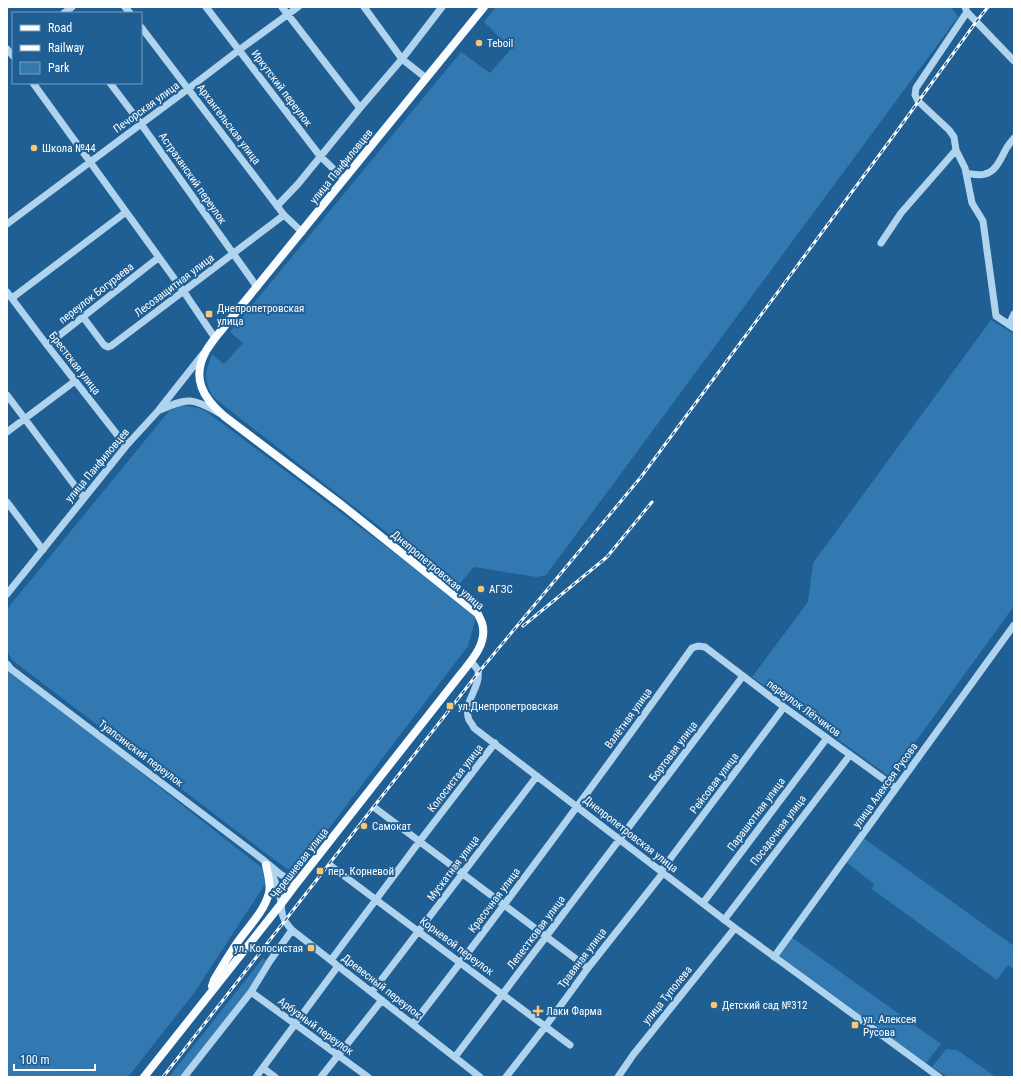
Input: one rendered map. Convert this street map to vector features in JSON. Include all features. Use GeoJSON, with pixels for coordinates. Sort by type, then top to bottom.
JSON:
{"type":"FeatureCollection","features":[{"type":"Feature","properties":{"kind":"main road","name":"улица Панфиловцев"},"geometry":{"type":"LineString","coordinates":[[215,338],[484,7]]}},
{"type":"Feature","properties":{"kind":"main road","name":"Днепропетровская улица"},"geometry":{"type":"LineString","coordinates":[[215,338],[206,351],[201,365],[199,378],[202,389],[214,407],[344,506],[478,614],[482,624],[483,640],[471,661]]}},
{"type":"Feature","properties":{"kind":"main road","name":"Черешневая улица"},"geometry":{"type":"LineString","coordinates":[[144,1077],[471,661]]}},
{"type":"Feature","properties":{"kind":"main road"},"geometry":{"type":"LineString","coordinates":[[210,994],[214,980],[222,966],[265,903],[269,891],[269,876],[264,862]]}},
{"type":"Feature","properties":{"kind":"street","name":"Иркутский переулок"},"geometry":{"type":"LineString","coordinates":[[206,7],[320,156],[344,179]]}},
{"type":"Feature","properties":{"kind":"street"},"geometry":{"type":"LineString","coordinates":[[282,7],[360,108]]}},
{"type":"Feature","properties":{"kind":"street","name":"Печорская улица"},"geometry":{"type":"LineString","coordinates":[[7,224],[298,7]]}},
{"type":"Feature","properties":{"kind":"street"},"geometry":{"type":"LineString","coordinates":[[364,7],[402,59],[426,78]]}},
{"type":"Feature","properties":{"kind":"street"},"geometry":{"type":"LineString","coordinates":[[277,206],[298,184],[402,59],[442,7]]}},
{"type":"Feature","properties":{"kind":"street"},"geometry":{"type":"LineString","coordinates":[[1014,61],[966,10],[916,88],[915,95],[918,101],[949,130],[954,137],[956,150],[965,168],[972,203],[983,221],[996,316],[1011,327],[1014,314]]}},
{"type":"Feature","properties":{"kind":"street","name":"Архангельская улица"},"geometry":{"type":"LineString","coordinates":[[142,29],[284,215],[302,232]]}},
{"type":"Feature","properties":{"kind":"street"},"geometry":{"type":"LineString","coordinates":[[34,84],[184,292],[215,338]]}},
{"type":"Feature","properties":{"kind":"street","name":"Астраханский переулок"},"geometry":{"type":"LineString","coordinates":[[111,84],[257,287]]}},
{"type":"Feature","properties":{"kind":"street"},"geometry":{"type":"LineString","coordinates":[[966,173],[985,174],[993,170],[1000,162],[1004,152],[1014,138]]}},
{"type":"Feature","properties":{"kind":"street"},"geometry":{"type":"LineString","coordinates":[[881,243],[901,213],[956,150]]}},
{"type":"Feature","properties":{"kind":"street"},"geometry":{"type":"LineString","coordinates":[[10,295],[126,212]]}},
{"type":"Feature","properties":{"kind":"street","name":"Лесозащитная улица"},"geometry":{"type":"LineString","coordinates":[[83,317],[104,345],[108,347],[111,346],[284,215]]}},
{"type":"Feature","properties":{"kind":"street","name":"переулок Богураева"},"geometry":{"type":"LineString","coordinates":[[47,346],[158,258]]}},
{"type":"Feature","properties":{"kind":"street","name":"Брестская улица"},"geometry":{"type":"LineString","coordinates":[[10,295],[47,346],[126,446]]}},
{"type":"Feature","properties":{"kind":"street","name":"улица Панфиловцев"},"geometry":{"type":"LineString","coordinates":[[7,594],[126,446],[158,411],[206,351]]}},
{"type":"Feature","properties":{"kind":"street"},"geometry":{"type":"LineString","coordinates":[[7,432],[75,381]]}},
{"type":"Feature","properties":{"kind":"street"},"geometry":{"type":"LineString","coordinates":[[7,395],[84,498]]}},
{"type":"Feature","properties":{"kind":"street"},"geometry":{"type":"LineString","coordinates":[[158,411],[178,402],[188,400],[196,401],[224,416]]}},
{"type":"Feature","properties":{"kind":"street"},"geometry":{"type":"LineString","coordinates":[[7,502],[43,550]]}},
{"type":"Feature","properties":{"kind":"street","name":"улица Алексея Русова"},"geometry":{"type":"LineString","coordinates":[[774,957],[1014,625]]}},
{"type":"Feature","properties":{"kind":"street","name":"переулок Лётчиков"},"geometry":{"type":"LineString","coordinates":[[698,646],[705,647],[784,707],[896,788]]}},
{"type":"Feature","properties":{"kind":"street","name":"Взлётная улица"},"geometry":{"type":"LineString","coordinates":[[577,807],[692,648],[698,646]]}},
{"type":"Feature","properties":{"kind":"street","name":"Днепропетровская улица"},"geometry":{"type":"LineString","coordinates":[[471,661],[478,670],[478,681],[468,705],[469,720],[474,728],[724,920],[939,1077]]}},
{"type":"Feature","properties":{"kind":"street","name":"Туапсинский переулок"},"geometry":{"type":"LineString","coordinates":[[8,665],[264,862],[296,884]]}},
{"type":"Feature","properties":{"kind":"street","name":"Бортовая улица"},"geometry":{"type":"LineString","coordinates":[[620,840],[743,676]]}},
{"type":"Feature","properties":{"kind":"street","name":"Рейсовая улица"},"geometry":{"type":"LineString","coordinates":[[662,872],[784,707]]}},
{"type":"Feature","properties":{"kind":"street","name":"Парашютная улица"},"geometry":{"type":"LineString","coordinates":[[703,903],[827,738]]}},
{"type":"Feature","properties":{"kind":"street","name":"Колосистая улица"},"geometry":{"type":"LineString","coordinates":[[331,960],[419,842],[495,744]]}},
{"type":"Feature","properties":{"kind":"street","name":"Посадочная улица"},"geometry":{"type":"LineString","coordinates":[[724,920],[850,754]]}},
{"type":"Feature","properties":{"kind":"street","name":"Мускатная улица"},"geometry":{"type":"LineString","coordinates":[[372,992],[537,776]]}},
{"type":"Feature","properties":{"kind":"street","name":"Красочная улица"},"geometry":{"type":"LineString","coordinates":[[413,1024],[461,963],[577,807]]}},
{"type":"Feature","properties":{"kind":"street"},"geometry":{"type":"LineString","coordinates":[[375,808],[588,968]]}},
{"type":"Feature","properties":{"kind":"street","name":"Лепестковая улица"},"geometry":{"type":"LineString","coordinates":[[455,1057],[620,840]]}},
{"type":"Feature","properties":{"kind":"street","name":"Туапсинский переулок"},"geometry":{"type":"LineString","coordinates":[[264,862],[276,881],[281,904]]}},
{"type":"Feature","properties":{"kind":"street","name":"Корневой переулок"},"geometry":{"type":"LineString","coordinates":[[331,866],[570,1045]]}},
{"type":"Feature","properties":{"kind":"street","name":"Травяная улица"},"geometry":{"type":"LineString","coordinates":[[506,1077],[662,872]]}},
{"type":"Feature","properties":{"kind":"street","name":"Древесный переулок"},"geometry":{"type":"LineString","coordinates":[[281,904],[285,922],[292,930],[480,1077]]}},
{"type":"Feature","properties":{"kind":"street","name":"улица Туполева"},"geometry":{"type":"LineString","coordinates":[[618,1077],[735,928]]}},
{"type":"Feature","properties":{"kind":"street"},"geometry":{"type":"LineString","coordinates":[[184,1077],[251,992],[270,961],[292,930]]}},
{"type":"Feature","properties":{"kind":"street"},"geometry":{"type":"LineString","coordinates":[[256,1077],[338,966]]}},
{"type":"Feature","properties":{"kind":"street","name":"Арбузный переулок"},"geometry":{"type":"LineString","coordinates":[[251,992],[368,1077]]}},
{"type":"Feature","properties":{"kind":"street"},"geometry":{"type":"LineString","coordinates":[[321,1077],[382,1000]]}},
{"type":"Feature","properties":{"kind":"street"},"geometry":{"type":"LineString","coordinates":[[263,1068],[275,1077]]}},
{"type":"Feature","properties":{"kind":"green space"},"geometry":{"type":"Polygon","coordinates":[[[496,7],[951,7],[958,17],[546,575],[537,577],[474,567],[457,587],[213,397],[206,380],[206,376],[212,354],[224,364],[243,343],[230,332],[461,52],[490,73],[511,49],[484,22],[496,7]]]}},
{"type":"Feature","properties":{"kind":"green space"},"geometry":{"type":"Polygon","coordinates":[[[991,320],[1014,334],[1014,606],[890,777],[752,677],[808,602],[813,563],[991,320]]]}},
{"type":"Feature","properties":{"kind":"green space"},"geometry":{"type":"Polygon","coordinates":[[[182,405],[198,408],[207,412],[473,612],[475,621],[468,646],[297,870],[289,870],[268,855],[12,660],[7,650],[7,609],[169,411],[182,405]]]}},
{"type":"Feature","properties":{"kind":"green space"},"geometry":{"type":"Polygon","coordinates":[[[7,667],[271,875],[194,993],[128,1077],[7,1077],[7,667]]]}},
{"type":"Feature","properties":{"kind":"green space"},"geometry":{"type":"Polygon","coordinates":[[[862,837],[1014,946],[1014,969],[1008,965],[997,980],[872,889],[874,884],[846,862],[862,837]]]}},
{"type":"Feature","properties":{"kind":"green space"},"geometry":{"type":"Polygon","coordinates":[[[790,936],[941,1044],[926,1063],[777,954],[790,936]]]}},
{"type":"Feature","properties":{"kind":"green space"},"geometry":{"type":"Polygon","coordinates":[[[263,958],[271,964],[185,1077],[169,1077],[263,958]]]}},
{"type":"Feature","properties":{"kind":"green space"},"geometry":{"type":"Polygon","coordinates":[[[946,1049],[957,1050],[996,1077],[948,1077],[932,1067],[946,1049]]]}},
{"type":"Feature","properties":{"kind":"railway"},"geometry":{"type":"LineString","coordinates":[[163,1077],[478,673],[641,477],[988,7]]}},
{"type":"Feature","properties":{"kind":"railway"},"geometry":{"type":"LineString","coordinates":[[523,626],[607,557],[652,502]]}},
{"type":"Feature","properties":{"kind":"place","name":"Teboil"},"geometry":{"type":"Point","coordinates":[479,43]}},
{"type":"Feature","properties":{"kind":"place","name":"Школа №44"},"geometry":{"type":"Point","coordinates":[34,148]}},
{"type":"Feature","properties":{"kind":"place","name":"Днепропетровская улица"},"geometry":{"type":"Point","coordinates":[209,314]}},
{"type":"Feature","properties":{"kind":"place","name":"АГЗС"},"geometry":{"type":"Point","coordinates":[481,589]}},
{"type":"Feature","properties":{"kind":"place","name":"ул.Днепропетровская"},"geometry":{"type":"Point","coordinates":[450,706]}},
{"type":"Feature","properties":{"kind":"place","name":"Самокат"},"geometry":{"type":"Point","coordinates":[364,826]}},
{"type":"Feature","properties":{"kind":"place","name":"пер. Корневой"},"geometry":{"type":"Point","coordinates":[320,871]}},
{"type":"Feature","properties":{"kind":"place","name":"ул. Колосистая"},"geometry":{"type":"Point","coordinates":[311,948]}},
{"type":"Feature","properties":{"kind":"place","name":"Детский сад №312"},"geometry":{"type":"Point","coordinates":[714,1005]}},
{"type":"Feature","properties":{"kind":"place","name":"Лаки Фарма"},"geometry":{"type":"Point","coordinates":[538,1011]}},
{"type":"Feature","properties":{"kind":"place","name":"ул. Алексея Русова"},"geometry":{"type":"Point","coordinates":[855,1025]}}]}
